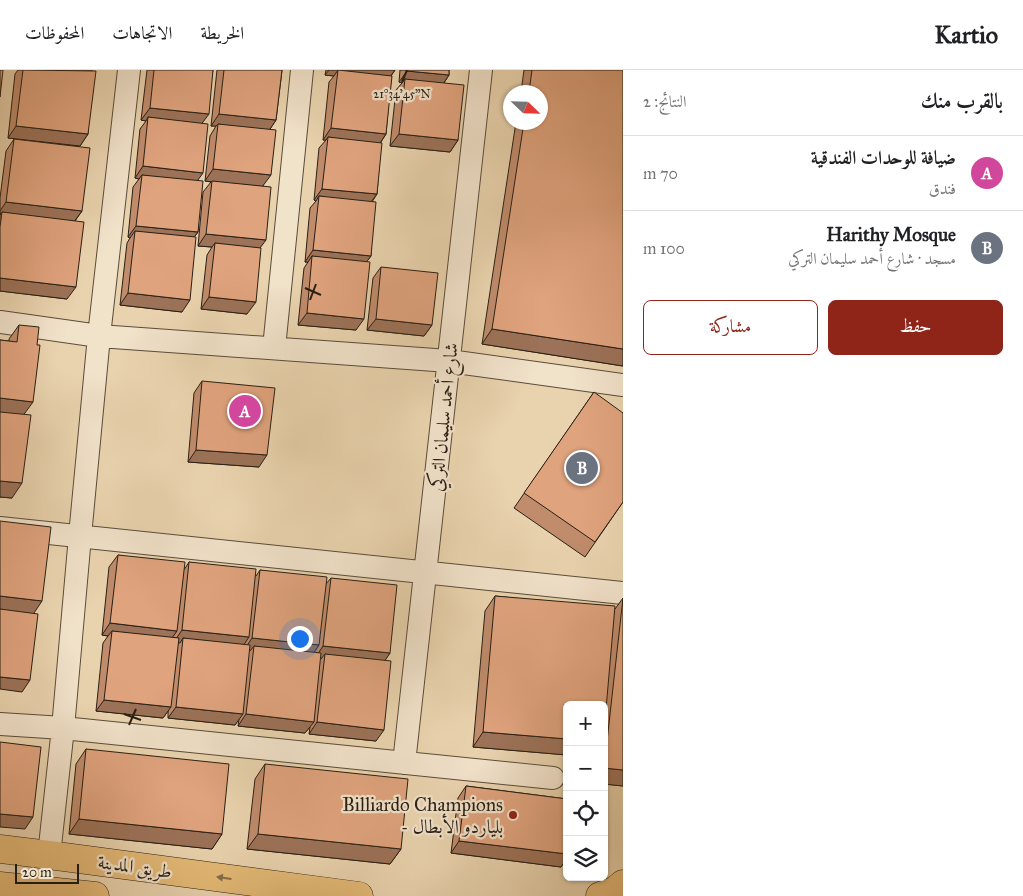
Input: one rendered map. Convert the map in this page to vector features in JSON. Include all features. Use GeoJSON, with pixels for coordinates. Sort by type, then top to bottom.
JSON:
{"type":"FeatureCollection","features":[{"type":"Feature","properties":{"kind":"main road","name":"طريق المدينة"},"geometry":{"type":"LineString","coordinates":[[0,849],[359,896]]}},
{"type":"Feature","properties":{"kind":"main road"},"geometry":{"type":"LineString","coordinates":[[600,896],[616,890],[623,884]]}},
{"type":"Feature","properties":{"kind":"main road"},"geometry":{"type":"LineString","coordinates":[[0,886],[95,896]]}},
{"type":"Feature","properties":{"kind":"street"},"geometry":{"type":"LineString","coordinates":[[49,855],[63,728],[99,336],[129,70]]}},
{"type":"Feature","properties":{"kind":"street"},"geometry":{"type":"LineString","coordinates":[[274,348],[302,70]]}},
{"type":"Feature","properties":{"kind":"street","name":"شارع أحمد سليمان التركي"},"geometry":{"type":"LineString","coordinates":[[404,763],[481,70]]}},
{"type":"Feature","properties":{"kind":"street"},"geometry":{"type":"LineString","coordinates":[[0,322],[99,336],[449,361],[623,385]]}},
{"type":"Feature","properties":{"kind":"street"},"geometry":{"type":"LineString","coordinates":[[0,528],[623,592]]}},
{"type":"Feature","properties":{"kind":"street"},"geometry":{"type":"LineString","coordinates":[[0,724],[63,728],[553,778]]}},
{"type":"Feature","properties":{"kind":"building"},"geometry":{"type":"Polygon","coordinates":[[[0,70],[3,70],[0,97],[0,70]]]}},
{"type":"Feature","properties":{"kind":"building"},"geometry":{"type":"Polygon","coordinates":[[[23,70],[96,71],[88,134],[16,126],[23,70]]]}},
{"type":"Feature","properties":{"kind":"building"},"geometry":{"type":"Polygon","coordinates":[[[154,70],[213,70],[209,114],[150,108],[154,70]]]}},
{"type":"Feature","properties":{"kind":"building"},"geometry":{"type":"Polygon","coordinates":[[[224,70],[282,70],[276,120],[219,114],[224,70]]]}},
{"type":"Feature","properties":{"kind":"building"},"geometry":{"type":"Polygon","coordinates":[[[338,70],[392,76],[386,134],[331,128],[338,70]]]}},
{"type":"Feature","properties":{"kind":"building"},"geometry":{"type":"Polygon","coordinates":[[[449,70],[449,75],[407,71],[449,70]]]}},
{"type":"Feature","properties":{"kind":"building"},"geometry":{"type":"Polygon","coordinates":[[[532,70],[623,70],[623,349],[492,329],[523,130],[548,130],[548,85],[530,85],[532,70]]]}},
{"type":"Feature","properties":{"kind":"building"},"geometry":{"type":"Polygon","coordinates":[[[405,79],[464,85],[458,140],[399,134],[405,79]]]}},
{"type":"Feature","properties":{"kind":"building"},"geometry":{"type":"Polygon","coordinates":[[[148,117],[208,124],[203,173],[143,166],[148,117]]]}},
{"type":"Feature","properties":{"kind":"building"},"geometry":{"type":"Polygon","coordinates":[[[218,124],[276,130],[271,175],[213,169],[218,124]]]}},
{"type":"Feature","properties":{"kind":"building"},"geometry":{"type":"Polygon","coordinates":[[[328,137],[382,143],[377,194],[322,189],[328,137]]]}},
{"type":"Feature","properties":{"kind":"building"},"geometry":{"type":"Polygon","coordinates":[[[14,139],[90,148],[82,211],[6,202],[14,139]]]}},
{"type":"Feature","properties":{"kind":"building"},"geometry":{"type":"Polygon","coordinates":[[[142,175],[203,181],[198,232],[136,226],[142,175]]]}},
{"type":"Feature","properties":{"kind":"building"},"geometry":{"type":"Polygon","coordinates":[[[212,181],[271,187],[266,240],[206,234],[212,181]]]}},
{"type":"Feature","properties":{"kind":"building"},"geometry":{"type":"Polygon","coordinates":[[[319,196],[376,202],[371,256],[313,250],[319,196]]]}},
{"type":"Feature","properties":{"kind":"building"},"geometry":{"type":"Polygon","coordinates":[[[2,212],[84,222],[76,287],[0,278],[0,227],[2,212]]]}},
{"type":"Feature","properties":{"kind":"building"},"geometry":{"type":"Polygon","coordinates":[[[135,231],[196,237],[190,300],[128,293],[135,231]]]}},
{"type":"Feature","properties":{"kind":"building"},"geometry":{"type":"Polygon","coordinates":[[[215,243],[261,248],[256,302],[209,297],[215,243]]]}},
{"type":"Feature","properties":{"kind":"building"},"geometry":{"type":"Polygon","coordinates":[[[312,256],[370,262],[364,319],[307,313],[312,256]]]}},
{"type":"Feature","properties":{"kind":"building"},"geometry":{"type":"Polygon","coordinates":[[[381,267],[438,273],[432,325],[376,319],[381,267]]]}},
{"type":"Feature","properties":{"kind":"building"},"geometry":{"type":"Polygon","coordinates":[[[19,325],[39,327],[37,345],[40,345],[33,402],[0,398],[0,340],[17,342],[19,325]]]}},
{"type":"Feature","properties":{"kind":"building"},"geometry":{"type":"Polygon","coordinates":[[[202,381],[275,388],[267,455],[196,450],[202,381]]]}},
{"type":"Feature","properties":{"kind":"building"},"geometry":{"type":"Polygon","coordinates":[[[594,392],[623,413],[623,502],[595,542],[524,493],[594,392]]]}},
{"type":"Feature","properties":{"kind":"building"},"geometry":{"type":"Polygon","coordinates":[[[0,412],[31,415],[22,483],[0,481],[0,412]]]}},
{"type":"Feature","properties":{"kind":"building"},"geometry":{"type":"Polygon","coordinates":[[[0,521],[51,527],[42,601],[0,596],[0,521]]]}},
{"type":"Feature","properties":{"kind":"building"},"geometry":{"type":"Polygon","coordinates":[[[118,555],[185,562],[177,631],[110,623],[118,555]]]}},
{"type":"Feature","properties":{"kind":"building"},"geometry":{"type":"Polygon","coordinates":[[[189,562],[256,569],[249,637],[182,630],[189,562]]]}},
{"type":"Feature","properties":{"kind":"building"},"geometry":{"type":"Polygon","coordinates":[[[260,570],[327,577],[319,645],[252,638],[260,570]]]}},
{"type":"Feature","properties":{"kind":"building"},"geometry":{"type":"Polygon","coordinates":[[[331,578],[397,585],[390,653],[323,646],[331,578]]]}},
{"type":"Feature","properties":{"kind":"building"},"geometry":{"type":"Polygon","coordinates":[[[495,596],[615,606],[607,701],[563,701],[563,739],[483,732],[495,596]]]}},
{"type":"Feature","properties":{"kind":"building"},"geometry":{"type":"Polygon","coordinates":[[[623,598],[623,770],[608,768],[608,732],[623,598]]]}},
{"type":"Feature","properties":{"kind":"building"},"geometry":{"type":"Polygon","coordinates":[[[0,609],[38,614],[30,680],[0,677],[0,609]]]}},
{"type":"Feature","properties":{"kind":"building"},"geometry":{"type":"Polygon","coordinates":[[[112,631],[179,638],[171,707],[104,700],[112,631]]]}},
{"type":"Feature","properties":{"kind":"building"},"geometry":{"type":"Polygon","coordinates":[[[183,638],[250,645],[243,714],[176,707],[183,638]]]}},
{"type":"Feature","properties":{"kind":"building"},"geometry":{"type":"Polygon","coordinates":[[[254,646],[321,653],[314,722],[246,714],[254,646]]]}},
{"type":"Feature","properties":{"kind":"building"},"geometry":{"type":"Polygon","coordinates":[[[325,654],[391,661],[384,730],[317,722],[325,654]]]}},
{"type":"Feature","properties":{"kind":"building"},"geometry":{"type":"Polygon","coordinates":[[[0,742],[41,747],[33,817],[0,814],[0,742]]]}},
{"type":"Feature","properties":{"kind":"building"},"geometry":{"type":"Polygon","coordinates":[[[86,749],[229,764],[222,834],[79,819],[86,749]]]}},
{"type":"Feature","properties":{"kind":"building"},"geometry":{"type":"Polygon","coordinates":[[[265,764],[408,779],[401,849],[258,834],[265,764]]]}},
{"type":"Feature","properties":{"kind":"building"},"geometry":{"type":"Polygon","coordinates":[[[466,786],[563,798],[563,854],[459,841],[466,786]]]}},
{"type":"Feature","properties":{"kind":"place","name":"ضيافة للوحدات الفندقية"},"geometry":{"type":"Point","coordinates":[245,411]}},
{"type":"Feature","properties":{"kind":"place","name":"Harithy Mosque"},"geometry":{"type":"Point","coordinates":[582,468]}},
{"type":"Feature","properties":{"kind":"place","name":"Billiardo Champions - بلياردو الأبطال"},"geometry":{"type":"Point","coordinates":[513,815]}}]}
